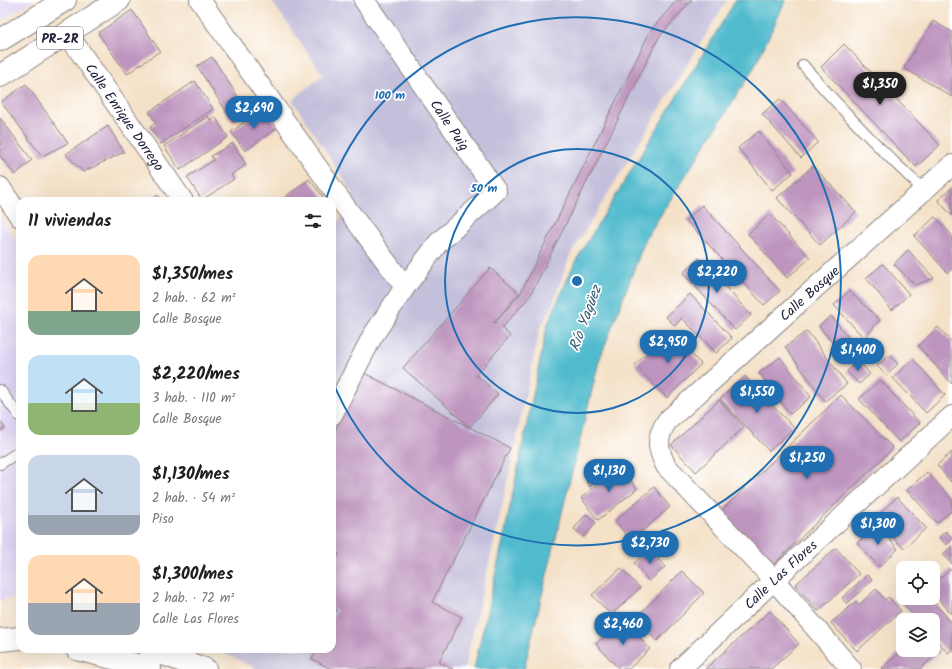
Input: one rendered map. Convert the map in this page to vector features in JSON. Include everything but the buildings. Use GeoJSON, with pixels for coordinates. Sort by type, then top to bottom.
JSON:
{"type":"FeatureCollection","features":[{"type":"Feature","properties":{"kind":"main road","name":"PR-2R"},"geometry":{"type":"LineString","coordinates":[[0,40],[66,0]]}},
{"type":"Feature","properties":{"kind":"main road","name":"PR-2R"},"geometry":{"type":"LineString","coordinates":[[0,76],[120,0]]}},
{"type":"Feature","properties":{"kind":"main road"},"geometry":{"type":"LineString","coordinates":[[0,640],[16,638]]}},
{"type":"Feature","properties":{"kind":"main road"},"geometry":{"type":"LineString","coordinates":[[93,653],[150,669]]}},
{"type":"Feature","properties":{"kind":"main road"},"geometry":{"type":"LineString","coordinates":[[160,653],[205,669]]}},
{"type":"Feature","properties":{"kind":"street"},"geometry":{"type":"LineString","coordinates":[[200,0],[330,197]]}},
{"type":"Feature","properties":{"kind":"street","name":"Calle Puig"},"geometry":{"type":"LineString","coordinates":[[364,0],[496,191],[439,242],[405,287]]}},
{"type":"Feature","properties":{"kind":"street","name":"Calle Enrique Dorrego"},"geometry":{"type":"LineString","coordinates":[[67,34],[179,197]]}},
{"type":"Feature","properties":{"kind":"street","name":"Calle Bosque"},"geometry":{"type":"LineString","coordinates":[[774,580],[666,466],[660,453],[659,441],[661,430],[667,421],[952,165]]}},
{"type":"Feature","properties":{"kind":"street"},"geometry":{"type":"LineString","coordinates":[[0,187],[16,211]]}},
{"type":"Feature","properties":{"kind":"street"},"geometry":{"type":"LineString","coordinates":[[336,205],[405,287],[372,337],[336,407]]}},
{"type":"Feature","properties":{"kind":"street","name":"Calle Las Flores"},"geometry":{"type":"LineString","coordinates":[[680,669],[952,416]]}},
{"type":"Feature","properties":{"kind":"street"},"geometry":{"type":"LineString","coordinates":[[774,580],[851,669]]}},
{"type":"Feature","properties":{"kind":"lane"},"geometry":{"type":"LineString","coordinates":[[803,65],[833,100],[880,149],[924,190]]}},
{"type":"Feature","properties":{"kind":"lane"},"geometry":{"type":"LineString","coordinates":[[0,390],[16,412]]}},
{"type":"Feature","properties":{"kind":"lane"},"geometry":{"type":"LineString","coordinates":[[0,464],[16,453]]}},
{"type":"Feature","properties":{"kind":"shaded area"},"geometry":{"type":"Polygon","coordinates":[[[0,0],[35,0],[0,21],[0,0]]]}},
{"type":"Feature","properties":{"kind":"shaded area"},"geometry":{"type":"Polygon","coordinates":[[[271,0],[727,0],[570,255],[552,307],[540,328],[495,538],[464,669],[257,669],[223,653],[336,653],[336,226],[353,193],[292,100],[323,75],[271,0]]]}},
{"type":"Feature","properties":{"kind":"shaded area"},"geometry":{"type":"Polygon","coordinates":[[[0,218],[16,241],[16,598],[0,600],[0,218]]]}},
{"type":"Feature","properties":{"kind":"water","name":"Río Yagüez"},"geometry":{"type":"Polygon","coordinates":[[[736,0],[786,0],[754,68],[646,238],[599,361],[524,669],[474,669],[504,536],[547,326],[575,262],[736,0]]]}}]}
